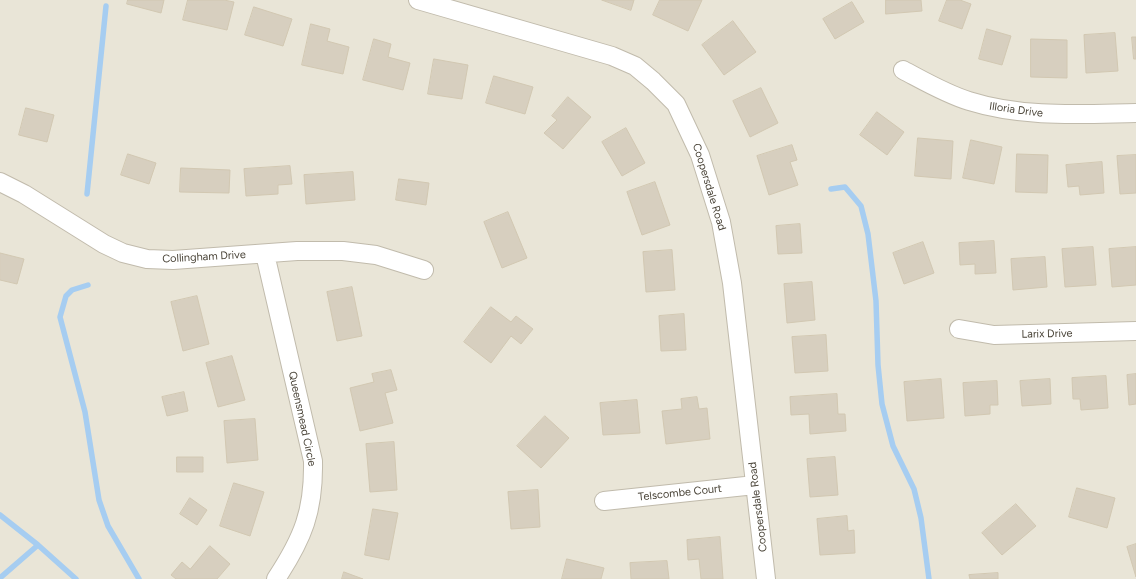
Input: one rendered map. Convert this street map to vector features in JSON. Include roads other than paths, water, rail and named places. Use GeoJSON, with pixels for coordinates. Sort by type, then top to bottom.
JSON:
{"type":"FeatureCollection","features":[{"type":"Feature","properties":{"kind":"street","name":"Coopersdale Road"},"geometry":{"type":"LineString","coordinates":[[418,0],[612,56],[635,66],[653,81],[676,104],[700,155],[722,222],[732,283],[766,579]]}},
{"type":"Feature","properties":{"kind":"street","name":"Illoria Drive"},"geometry":{"type":"LineString","coordinates":[[902,70],[968,101],[996,109],[1044,114],[1136,112]]}},
{"type":"Feature","properties":{"kind":"street","name":"Collingham Drive"},"geometry":{"type":"LineString","coordinates":[[0,182],[24,194],[104,244],[123,253],[148,259],[173,260],[343,251],[376,255],[424,270]]}},
{"type":"Feature","properties":{"kind":"street","name":"Queensmead Circle"},"geometry":{"type":"LineString","coordinates":[[265,254],[313,461],[314,484],[305,527],[292,554],[276,579]]}},
{"type":"Feature","properties":{"kind":"street","name":"Larix Drive"},"geometry":{"type":"LineString","coordinates":[[959,329],[994,335],[1136,331]]}},
{"type":"Feature","properties":{"kind":"street","name":"Telscombe Court"},"geometry":{"type":"LineString","coordinates":[[604,501],[755,485]]}},
{"type":"Feature","properties":{"kind":"waterway"},"geometry":{"type":"LineString","coordinates":[[87,194],[106,6]]}},
{"type":"Feature","properties":{"kind":"waterway"},"geometry":{"type":"LineString","coordinates":[[831,189],[845,187],[861,206],[868,234],[876,301],[878,365],[882,404],[893,446],[914,489],[921,518],[929,579]]}},
{"type":"Feature","properties":{"kind":"waterway"},"geometry":{"type":"LineString","coordinates":[[88,285],[72,290],[66,296],[60,317],[85,412],[99,500],[108,526],[139,579]]}},
{"type":"Feature","properties":{"kind":"waterway"},"geometry":{"type":"LineString","coordinates":[[0,515],[38,545],[76,579]]}},
{"type":"Feature","properties":{"kind":"waterway"},"geometry":{"type":"LineString","coordinates":[[0,578],[38,545]]}}]}
